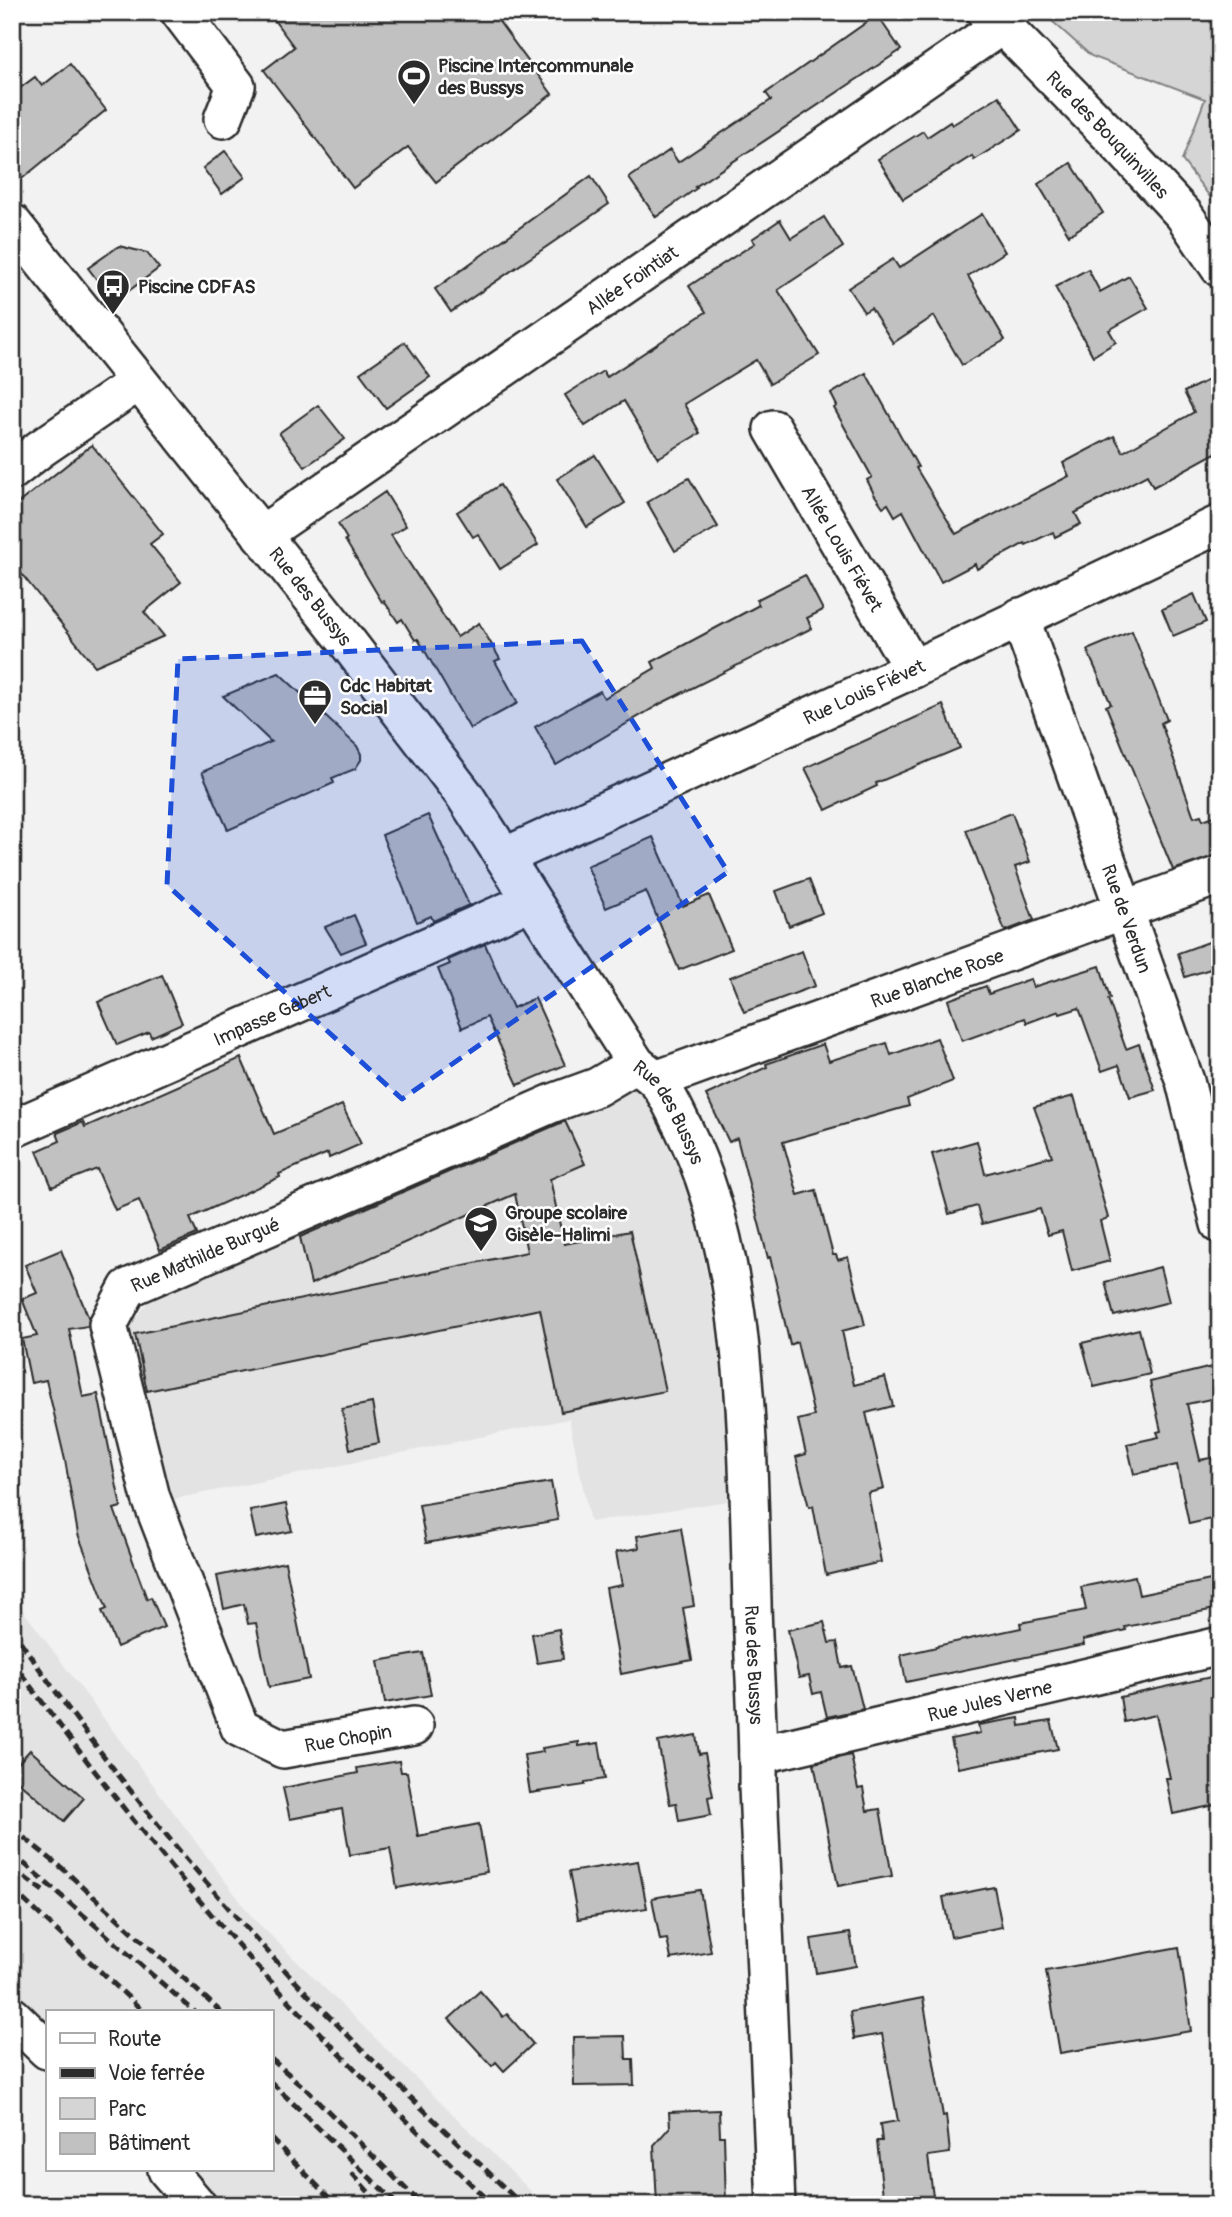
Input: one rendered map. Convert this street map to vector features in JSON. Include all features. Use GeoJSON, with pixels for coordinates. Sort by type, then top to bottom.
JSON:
{"type":"FeatureCollection","features":[{"type":"Feature","properties":{"kind":"street"},"geometry":{"type":"LineString","coordinates":[[180,12],[236,86],[222,119]]}},
{"type":"Feature","properties":{"kind":"street","name":"Rue des Bouquinvilles"},"geometry":{"type":"LineString","coordinates":[[994,19],[1112,137],[1184,215],[1220,268]]}},
{"type":"Feature","properties":{"kind":"street","name":"Allée Fointiat"},"geometry":{"type":"LineString","coordinates":[[261,535],[994,19]]}},
{"type":"Feature","properties":{"kind":"street","name":"Rue des Bussys"},"geometry":{"type":"LineString","coordinates":[[12,223],[419,734],[465,796],[531,901],[646,1072],[670,1101],[694,1150],[720,1237],[736,1319],[745,1395],[776,2205]]}},
{"type":"Feature","properties":{"kind":"street"},"geometry":{"type":"LineString","coordinates":[[12,471],[138,382]]}},
{"type":"Feature","properties":{"kind":"street","name":"Allée Louis Fiévet"},"geometry":{"type":"LineString","coordinates":[[773,429],[913,669]]}},
{"type":"Feature","properties":{"kind":"street","name":"Rue Louis Fiévet"},"geometry":{"type":"LineString","coordinates":[[504,857],[1220,524]]}},
{"type":"Feature","properties":{"kind":"street","name":"Rue de Verdun"},"geometry":{"type":"LineString","coordinates":[[1020,617],[1185,1081],[1220,1224]]}},
{"type":"Feature","properties":{"kind":"street","name":"Rue Blanche Rose"},"geometry":{"type":"LineString","coordinates":[[646,1072],[1220,875]]}},
{"type":"Feature","properties":{"kind":"street","name":"Impasse Gebert"},"geometry":{"type":"LineString","coordinates":[[12,1129],[531,901]]}},
{"type":"Feature","properties":{"kind":"street","name":"Rue Mathilde Burgué"},"geometry":{"type":"LineString","coordinates":[[283,1749],[240,1728],[151,1498],[108,1325],[128,1288],[553,1103],[646,1072]]}},
{"type":"Feature","properties":{"kind":"street","name":"Rue Jules Verne"},"geometry":{"type":"LineString","coordinates":[[758,1755],[1220,1647]]}},
{"type":"Feature","properties":{"kind":"street","name":"Rue Chopin"},"geometry":{"type":"LineString","coordinates":[[283,1749],[414,1726]]}},
{"type":"Feature","properties":{"kind":"street"},"geometry":{"type":"LineString","coordinates":[[12,2016],[46,2049]]}},
{"type":"Feature","properties":{"kind":"street"},"geometry":{"type":"LineString","coordinates":[[169,2172],[197,2205]]}},
{"type":"Feature","properties":{"kind":"highlighted area"},"geometry":{"type":"Polygon","coordinates":[[[582,641],[728,872],[402,1099],[167,885],[178,659],[582,641]]]}},
{"type":"Feature","properties":{"kind":"shaded area","name":"Groupe scolaire Gisèle-Halimi"},"geometry":{"type":"Polygon","coordinates":[[[639,1082],[693,1202],[714,1312],[735,1500],[590,1522],[569,1419],[164,1501],[130,1327],[147,1303],[639,1082]]]}},
{"type":"Feature","properties":{"kind":"shaded area"},"geometry":{"type":"Polygon","coordinates":[[[12,1591],[22,1609],[252,1917],[545,2205],[212,2205],[186,2172],[273,2172],[273,2010],[46,2010],[46,2028],[12,1995],[12,1591]]]}},
{"type":"Feature","properties":{"kind":"green space"},"geometry":{"type":"Polygon","coordinates":[[[1042,12],[1220,12],[1220,210],[1182,160],[1205,99],[1091,56],[1042,12]]]}},
{"type":"Feature","properties":{"kind":"building","name":"Piscine Intercommunale des Bussys"},"geometry":{"type":"Polygon","coordinates":[[[268,12],[492,12],[552,94],[436,182],[408,147],[353,188],[264,70],[294,47],[268,12]]]}},
{"type":"Feature","properties":{"kind":"building"},"geometry":{"type":"Polygon","coordinates":[[[877,15],[901,50],[695,187],[697,188],[656,217],[629,178],[670,150],[678,162],[771,100],[766,93],[877,15]]]}},
{"type":"Feature","properties":{"kind":"building"},"geometry":{"type":"Polygon","coordinates":[[[70,64],[106,110],[12,187],[12,94],[35,77],[42,86],[70,64]]]}},
{"type":"Feature","properties":{"kind":"building"},"geometry":{"type":"Polygon","coordinates":[[[999,96],[1021,130],[974,160],[972,156],[903,199],[878,159],[923,131],[927,137],[999,96]]]}},
{"type":"Feature","properties":{"kind":"building"},"geometry":{"type":"Polygon","coordinates":[[[225,151],[245,177],[222,194],[203,168],[225,151]]]}},
{"type":"Feature","properties":{"kind":"building"},"geometry":{"type":"Polygon","coordinates":[[[1071,163],[1103,213],[1069,235],[1038,184],[1071,163]]]}},
{"type":"Feature","properties":{"kind":"building"},"geometry":{"type":"Polygon","coordinates":[[[591,176],[609,204],[451,312],[435,289],[591,176]]]}},
{"type":"Feature","properties":{"kind":"building"},"geometry":{"type":"Polygon","coordinates":[[[982,214],[1005,252],[968,276],[1005,340],[962,365],[934,316],[893,343],[871,308],[864,312],[848,288],[893,259],[899,268],[982,214]]]}},
{"type":"Feature","properties":{"kind":"building"},"geometry":{"type":"Polygon","coordinates":[[[824,217],[843,247],[778,290],[819,355],[770,384],[756,360],[684,404],[700,433],[658,458],[624,401],[585,426],[565,395],[603,371],[607,377],[706,312],[689,286],[755,243],[752,239],[780,220],[791,238],[824,217]]]}},
{"type":"Feature","properties":{"kind":"building"},"geometry":{"type":"Polygon","coordinates":[[[119,246],[147,253],[159,268],[114,302],[88,268],[119,246]]]}},
{"type":"Feature","properties":{"kind":"building"},"geometry":{"type":"Polygon","coordinates":[[[1088,269],[1100,292],[1129,276],[1148,308],[1109,330],[1116,342],[1093,356],[1055,287],[1088,269]]]}},
{"type":"Feature","properties":{"kind":"building"},"geometry":{"type":"Polygon","coordinates":[[[405,342],[430,377],[386,408],[360,373],[405,342]]]}},
{"type":"Feature","properties":{"kind":"building"},"geometry":{"type":"Polygon","coordinates":[[[866,373],[918,467],[916,468],[956,534],[1069,476],[1063,463],[1114,436],[1123,452],[1194,412],[1184,392],[1220,374],[1220,462],[1215,453],[1153,487],[1147,475],[1075,513],[1081,524],[1055,537],[1053,532],[1026,545],[1025,543],[977,569],[975,564],[941,582],[903,511],[895,516],[888,504],[883,507],[874,494],[867,480],[872,477],[834,408],[837,406],[831,394],[866,373]]]}},
{"type":"Feature","properties":{"kind":"building"},"geometry":{"type":"Polygon","coordinates":[[[318,405],[345,439],[305,467],[279,433],[318,405]]]}},
{"type":"Feature","properties":{"kind":"building"},"geometry":{"type":"Polygon","coordinates":[[[92,445],[163,534],[150,544],[181,582],[144,612],[164,636],[95,666],[12,562],[12,508],[92,445]]]}},
{"type":"Feature","properties":{"kind":"building"},"geometry":{"type":"Polygon","coordinates":[[[595,455],[625,503],[587,527],[557,479],[595,455]]]}},
{"type":"Feature","properties":{"kind":"building"},"geometry":{"type":"Polygon","coordinates":[[[689,478],[718,527],[675,551],[647,502],[689,478]]]}},
{"type":"Feature","properties":{"kind":"building"},"geometry":{"type":"Polygon","coordinates":[[[500,485],[538,545],[500,569],[478,534],[473,537],[457,512],[500,485]]]}},
{"type":"Feature","properties":{"kind":"building"},"geometry":{"type":"Polygon","coordinates":[[[385,492],[406,526],[391,535],[457,637],[479,623],[500,659],[495,661],[518,703],[470,729],[418,639],[415,640],[402,619],[398,622],[384,601],[382,602],[338,524],[385,492]]]}},
{"type":"Feature","properties":{"kind":"building"},"geometry":{"type":"Polygon","coordinates":[[[805,575],[823,610],[807,618],[812,628],[662,703],[556,765],[535,727],[600,691],[604,698],[655,668],[652,662],[759,605],[756,600],[805,575]]]}},
{"type":"Feature","properties":{"kind":"building"},"geometry":{"type":"Polygon","coordinates":[[[1194,594],[1206,622],[1173,636],[1162,609],[1194,594]]]}},
{"type":"Feature","properties":{"kind":"building"},"geometry":{"type":"Polygon","coordinates":[[[1132,631],[1167,720],[1161,723],[1194,817],[1201,815],[1203,820],[1220,814],[1220,854],[1173,870],[1106,706],[1111,704],[1087,650],[1132,631]]]}},
{"type":"Feature","properties":{"kind":"building"},"geometry":{"type":"Polygon","coordinates":[[[279,673],[357,746],[361,760],[355,769],[332,778],[334,783],[228,830],[202,772],[271,742],[223,696],[279,673]]]}},
{"type":"Feature","properties":{"kind":"building"},"geometry":{"type":"Polygon","coordinates":[[[943,705],[960,748],[876,783],[877,786],[826,810],[805,768],[943,705]]]}},
{"type":"Feature","properties":{"kind":"building"},"geometry":{"type":"Polygon","coordinates":[[[1012,813],[1030,862],[1015,867],[1034,920],[1005,931],[966,830],[1012,813]]]}},
{"type":"Feature","properties":{"kind":"building"},"geometry":{"type":"Polygon","coordinates":[[[428,815],[469,905],[433,921],[431,916],[417,922],[382,835],[428,815]]]}},
{"type":"Feature","properties":{"kind":"building"},"geometry":{"type":"Polygon","coordinates":[[[653,837],[683,906],[709,895],[732,949],[679,970],[646,891],[606,908],[587,866],[653,837]]]}},
{"type":"Feature","properties":{"kind":"building"},"geometry":{"type":"Polygon","coordinates":[[[809,879],[822,913],[789,926],[776,891],[809,879]]]}},
{"type":"Feature","properties":{"kind":"building"},"geometry":{"type":"Polygon","coordinates":[[[354,915],[366,943],[341,953],[325,927],[354,915]]]}},
{"type":"Feature","properties":{"kind":"building"},"geometry":{"type":"Polygon","coordinates":[[[1220,938],[1220,966],[1185,977],[1178,953],[1220,938]]]}},
{"type":"Feature","properties":{"kind":"building"},"geometry":{"type":"Polygon","coordinates":[[[485,944],[513,1008],[535,998],[565,1065],[518,1085],[487,1017],[462,1028],[438,969],[450,964],[448,960],[485,944]]]}},
{"type":"Feature","properties":{"kind":"building"},"geometry":{"type":"Polygon","coordinates":[[[802,951],[815,986],[744,1012],[730,977],[802,951]]]}},
{"type":"Feature","properties":{"kind":"building"},"geometry":{"type":"Polygon","coordinates":[[[1100,966],[1110,998],[1108,999],[1126,1049],[1139,1044],[1155,1090],[1130,1097],[1119,1065],[1102,1071],[1079,1008],[1060,1014],[1059,1011],[1027,1023],[1025,1018],[962,1041],[948,1000],[986,986],[989,994],[1030,979],[1033,987],[1100,966]]]}},
{"type":"Feature","properties":{"kind":"building"},"geometry":{"type":"Polygon","coordinates":[[[162,975],[182,1023],[151,1037],[149,1032],[117,1045],[98,1002],[162,975]]]}},
{"type":"Feature","properties":{"kind":"building"},"geometry":{"type":"Polygon","coordinates":[[[937,1038],[953,1081],[907,1099],[909,1106],[783,1142],[798,1195],[816,1190],[833,1255],[836,1255],[838,1260],[848,1257],[865,1325],[842,1331],[854,1385],[885,1377],[893,1406],[866,1413],[884,1489],[868,1493],[881,1562],[826,1575],[813,1506],[809,1507],[796,1457],[806,1454],[798,1420],[814,1416],[797,1342],[790,1345],[770,1257],[768,1258],[737,1138],[729,1142],[706,1095],[767,1067],[766,1064],[823,1044],[829,1061],[887,1043],[891,1055],[937,1038]]]}},
{"type":"Feature","properties":{"kind":"building"},"geometry":{"type":"Polygon","coordinates":[[[241,1058],[274,1134],[342,1105],[361,1144],[329,1158],[328,1153],[279,1174],[280,1177],[190,1218],[197,1234],[160,1250],[139,1200],[115,1210],[97,1169],[52,1187],[37,1151],[60,1141],[57,1133],[83,1122],[85,1127],[241,1058]]]}},
{"type":"Feature","properties":{"kind":"building"},"geometry":{"type":"Polygon","coordinates":[[[1074,1096],[1108,1218],[1100,1221],[1110,1261],[1072,1271],[1062,1231],[1048,1235],[1040,1209],[982,1224],[977,1206],[949,1214],[932,1154],[977,1141],[985,1174],[1052,1156],[1034,1107],[1074,1096]]]}},
{"type":"Feature","properties":{"kind":"building"},"geometry":{"type":"Polygon","coordinates":[[[565,1121],[585,1164],[550,1179],[564,1244],[630,1231],[665,1391],[561,1412],[540,1309],[147,1391],[135,1334],[527,1252],[515,1194],[311,1284],[300,1237],[565,1121]]]}},
{"type":"Feature","properties":{"kind":"building"},"geometry":{"type":"Polygon","coordinates":[[[61,1250],[89,1319],[88,1326],[69,1329],[83,1397],[98,1394],[121,1507],[114,1509],[147,1599],[151,1597],[164,1627],[117,1647],[102,1611],[107,1609],[78,1534],[65,1460],[46,1380],[31,1383],[22,1339],[37,1336],[22,1299],[37,1293],[25,1265],[61,1250]]]}},
{"type":"Feature","properties":{"kind":"building"},"geometry":{"type":"Polygon","coordinates":[[[1160,1267],[1169,1302],[1114,1316],[1105,1282],[1160,1267]]]}},
{"type":"Feature","properties":{"kind":"building"},"geometry":{"type":"Polygon","coordinates":[[[1139,1329],[1150,1374],[1094,1387],[1082,1343],[1139,1329]]]}},
{"type":"Feature","properties":{"kind":"building"},"geometry":{"type":"Polygon","coordinates":[[[1216,1366],[1220,1397],[1187,1404],[1200,1460],[1220,1456],[1220,1517],[1189,1524],[1177,1465],[1134,1474],[1127,1444],[1159,1437],[1157,1432],[1161,1431],[1150,1382],[1216,1366]]]}},
{"type":"Feature","properties":{"kind":"building"},"geometry":{"type":"Polygon","coordinates":[[[372,1403],[379,1443],[350,1449],[342,1409],[372,1403]]]}},
{"type":"Feature","properties":{"kind":"building"},"geometry":{"type":"Polygon","coordinates":[[[551,1482],[558,1520],[426,1543],[419,1505],[551,1482]]]}},
{"type":"Feature","properties":{"kind":"building"},"geometry":{"type":"Polygon","coordinates":[[[286,1504],[292,1531],[256,1538],[250,1511],[286,1504]]]}},
{"type":"Feature","properties":{"kind":"building"},"geometry":{"type":"Polygon","coordinates":[[[681,1528],[694,1606],[683,1608],[692,1660],[621,1674],[606,1588],[622,1585],[616,1552],[639,1548],[637,1536],[681,1528]]]}},
{"type":"Feature","properties":{"kind":"building"},"geometry":{"type":"Polygon","coordinates":[[[285,1562],[309,1679],[269,1687],[256,1623],[248,1624],[244,1604],[224,1609],[217,1576],[285,1562]]]}},
{"type":"Feature","properties":{"kind":"building"},"geometry":{"type":"Polygon","coordinates":[[[1135,1576],[1139,1595],[1220,1578],[1220,1608],[1125,1627],[1126,1630],[1083,1640],[1084,1645],[906,1682],[901,1655],[1021,1628],[1020,1623],[1086,1610],[1081,1587],[1135,1576]]]}},
{"type":"Feature","properties":{"kind":"building"},"geometry":{"type":"Polygon","coordinates":[[[824,1622],[829,1643],[837,1642],[842,1668],[852,1666],[863,1709],[827,1717],[821,1692],[813,1694],[809,1676],[799,1678],[788,1630],[824,1622]]]}},
{"type":"Feature","properties":{"kind":"building"},"geometry":{"type":"Polygon","coordinates":[[[559,1629],[563,1659],[537,1663],[532,1634],[559,1629]]]}},
{"type":"Feature","properties":{"kind":"building"},"geometry":{"type":"Polygon","coordinates":[[[423,1653],[431,1695],[385,1703],[378,1661],[423,1653]]]}},
{"type":"Feature","properties":{"kind":"building"},"geometry":{"type":"Polygon","coordinates":[[[1220,1675],[1220,1804],[1173,1814],[1166,1778],[1170,1778],[1156,1715],[1124,1722],[1120,1697],[1220,1675]]]}},
{"type":"Feature","properties":{"kind":"building"},"geometry":{"type":"Polygon","coordinates":[[[1019,1718],[1020,1726],[1051,1721],[1058,1749],[958,1768],[951,1739],[980,1733],[978,1725],[1019,1718]]]}},
{"type":"Feature","properties":{"kind":"building"},"geometry":{"type":"Polygon","coordinates":[[[696,1735],[699,1754],[705,1753],[713,1796],[708,1797],[711,1815],[679,1821],[676,1803],[670,1804],[658,1742],[696,1735]]]}},
{"type":"Feature","properties":{"kind":"building"},"geometry":{"type":"Polygon","coordinates":[[[579,1742],[579,1746],[599,1743],[605,1779],[585,1782],[585,1785],[530,1793],[524,1755],[543,1752],[542,1748],[579,1742]]]}},
{"type":"Feature","properties":{"kind":"building"},"geometry":{"type":"Polygon","coordinates":[[[30,1750],[84,1798],[64,1821],[12,1776],[12,1770],[30,1750]]]}},
{"type":"Feature","properties":{"kind":"building"},"geometry":{"type":"Polygon","coordinates":[[[851,1755],[858,1789],[863,1788],[867,1811],[880,1809],[892,1876],[838,1886],[814,1763],[851,1755]]]}},
{"type":"Feature","properties":{"kind":"building"},"geometry":{"type":"Polygon","coordinates":[[[399,1761],[401,1772],[407,1772],[418,1836],[479,1824],[487,1872],[397,1888],[390,1848],[350,1855],[342,1809],[290,1819],[283,1788],[358,1773],[357,1768],[399,1761]]]}},
{"type":"Feature","properties":{"kind":"building"},"geometry":{"type":"Polygon","coordinates":[[[638,1861],[647,1908],[578,1919],[569,1872],[638,1861]]]}},
{"type":"Feature","properties":{"kind":"building"},"geometry":{"type":"Polygon","coordinates":[[[994,1887],[1002,1927],[951,1937],[943,1897],[994,1887]]]}},
{"type":"Feature","properties":{"kind":"building"},"geometry":{"type":"Polygon","coordinates":[[[700,1890],[711,1952],[671,1959],[667,1939],[660,1940],[652,1898],[700,1890]]]}},
{"type":"Feature","properties":{"kind":"building"},"geometry":{"type":"Polygon","coordinates":[[[850,1933],[856,1966],[816,1973],[811,1939],[850,1933]]]}},
{"type":"Feature","properties":{"kind":"building"},"geometry":{"type":"Polygon","coordinates":[[[1179,1947],[1191,2031],[1060,2053],[1046,1971],[1179,1947]]]}},
{"type":"Feature","properties":{"kind":"building"},"geometry":{"type":"Polygon","coordinates":[[[480,1991],[503,2017],[507,2014],[533,2044],[504,2071],[496,2062],[492,2066],[449,2019],[480,1991]]]}},
{"type":"Feature","properties":{"kind":"building"},"geometry":{"type":"Polygon","coordinates":[[[923,1998],[943,2116],[946,2115],[950,2153],[928,2156],[934,2205],[884,2205],[877,2141],[882,2141],[880,2124],[898,2121],[882,2034],[854,2039],[850,2012],[923,1998]]]}},
{"type":"Feature","properties":{"kind":"building"},"geometry":{"type":"Polygon","coordinates":[[[625,2036],[626,2059],[633,2059],[634,2085],[574,2086],[573,2037],[625,2036]]]}},
{"type":"Feature","properties":{"kind":"building"},"geometry":{"type":"Polygon","coordinates":[[[719,2110],[720,2136],[724,2136],[726,2205],[657,2205],[654,2145],[670,2127],[669,2112],[719,2110]]]}},
{"type":"Feature","properties":{"kind":"railway"},"geometry":{"type":"LineString","coordinates":[[12,1629],[99,1750],[161,1829],[226,1905],[323,2010],[522,2205]]}},
{"type":"Feature","properties":{"kind":"railway"},"geometry":{"type":"LineString","coordinates":[[12,1661],[129,1815],[254,1963],[492,2205]]}},
{"type":"Feature","properties":{"kind":"railway"},"geometry":{"type":"LineString","coordinates":[[12,1828],[62,1868],[219,2010]]}},
{"type":"Feature","properties":{"kind":"railway"},"geometry":{"type":"LineString","coordinates":[[12,1853],[193,2010]]}},
{"type":"Feature","properties":{"kind":"railway"},"geometry":{"type":"LineString","coordinates":[[12,1868],[43,1891]]}},
{"type":"Feature","properties":{"kind":"railway"},"geometry":{"type":"LineString","coordinates":[[12,1889],[142,2010]]}},
{"type":"Feature","properties":{"kind":"railway"},"geometry":{"type":"LineString","coordinates":[[273,2061],[306,2089],[422,2205]]}},
{"type":"Feature","properties":{"kind":"railway"},"geometry":{"type":"LineString","coordinates":[[273,2084],[398,2205]]}},
{"type":"Feature","properties":{"kind":"railway"},"geometry":{"type":"LineString","coordinates":[[273,2140],[336,2205]]}},
{"type":"Feature","properties":{"kind":"railway"},"geometry":{"type":"LineString","coordinates":[[352,2173],[380,2205]]}},
{"type":"Feature","properties":{"kind":"place","name":"Piscine Intercommunale des Bussys"},"geometry":{"type":"Point","coordinates":[414,106]}},
{"type":"Feature","properties":{"kind":"place","name":"Piscine CDFAS"},"geometry":{"type":"Point","coordinates":[113,316]}},
{"type":"Feature","properties":{"kind":"place","name":"Cdc Habitat Social"},"geometry":{"type":"Point","coordinates":[315,726]}},
{"type":"Feature","properties":{"kind":"place","name":"Groupe scolaire Gisèle-Halimi"},"geometry":{"type":"Point","coordinates":[481,1253]}}]}
